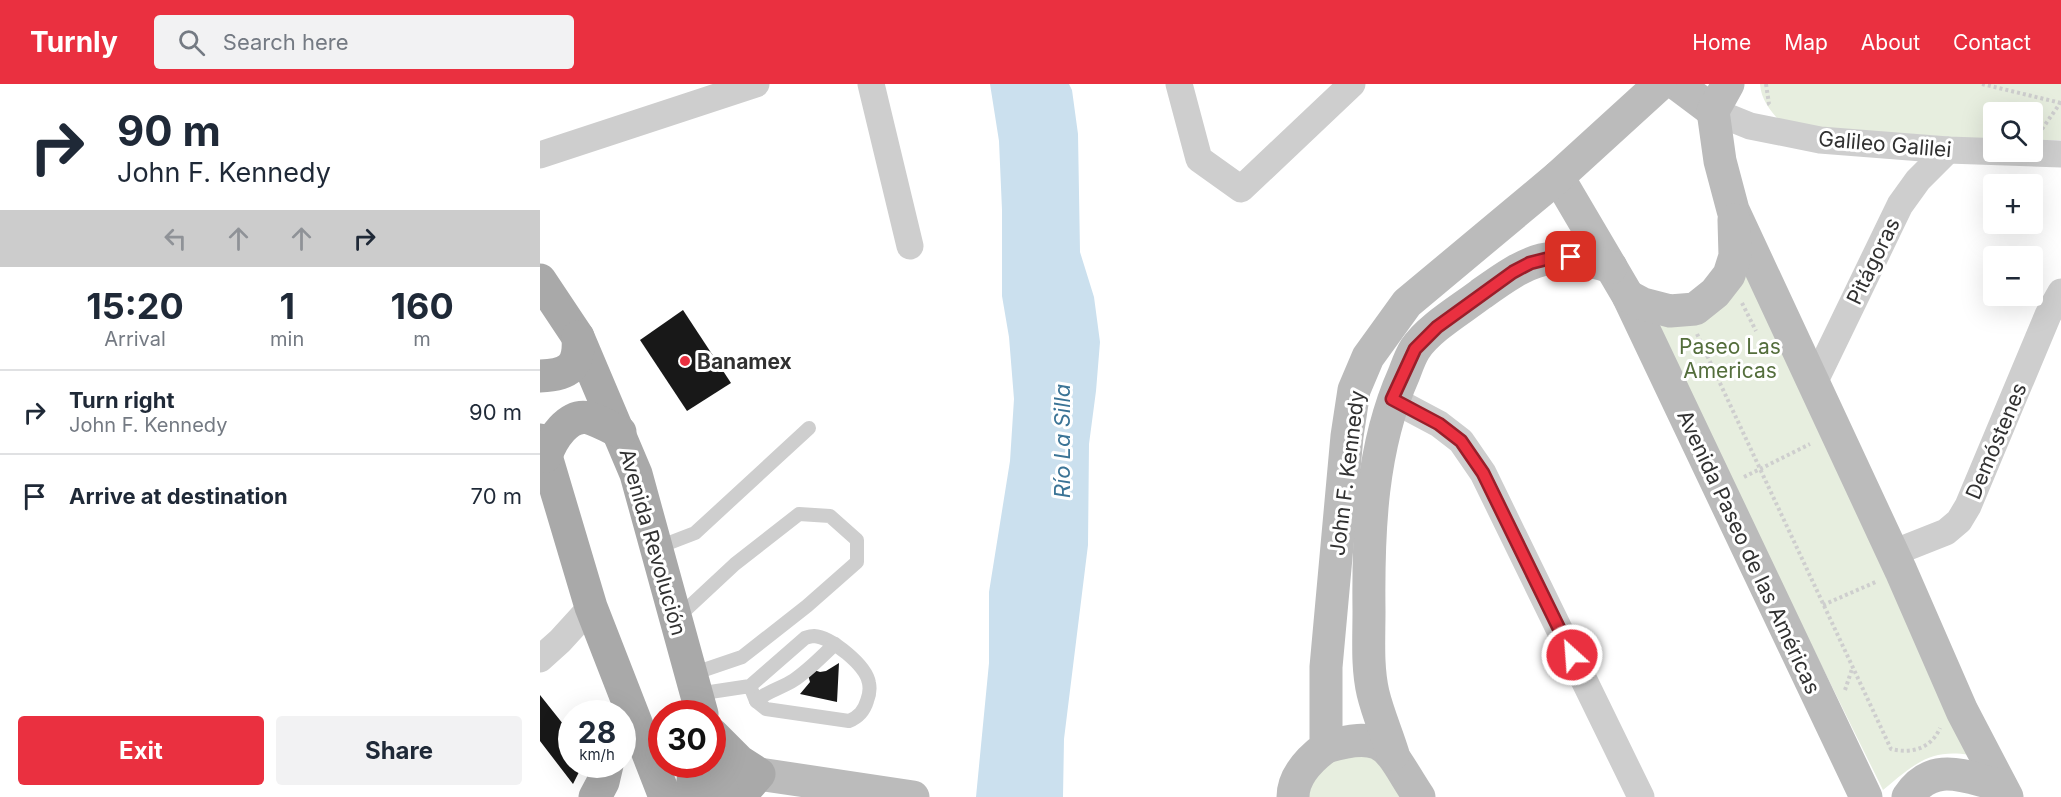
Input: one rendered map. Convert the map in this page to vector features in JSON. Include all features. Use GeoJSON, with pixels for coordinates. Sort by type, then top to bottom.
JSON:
{"type":"FeatureCollection","features":[{"type":"Feature","properties":{"kind":"main road","name":"Avenida Revolución"},"geometry":{"type":"LineString","coordinates":[[540,280],[578,338],[636,474],[697,694]]}},
{"type":"Feature","properties":{"kind":"main road"},"geometry":{"type":"LineString","coordinates":[[540,376],[561,373],[573,365],[579,353],[578,338]]}},
{"type":"Feature","properties":{"kind":"main road"},"geometry":{"type":"LineString","coordinates":[[620,432],[586,417],[562,428],[550,446],[543,448],[617,699],[707,785]]}},
{"type":"Feature","properties":{"kind":"main road"},"geometry":{"type":"LineString","coordinates":[[726,748],[739,761],[726,771]]}},
{"type":"Feature","properties":{"kind":"main road"},"geometry":{"type":"LineString","coordinates":[[595,797],[604,778]]}},
{"type":"Feature","properties":{"kind":"street"},"geometry":{"type":"LineString","coordinates":[[540,155],[756,84]]}},
{"type":"Feature","properties":{"kind":"street"},"geometry":{"type":"LineString","coordinates":[[871,84],[910,246]]}},
{"type":"Feature","properties":{"kind":"street"},"geometry":{"type":"LineString","coordinates":[[1179,84],[1199,159],[1241,189],[1352,84]]}},
{"type":"Feature","properties":{"kind":"street"},"geometry":{"type":"LineString","coordinates":[[1558,177],[1660,84]]}},
{"type":"Feature","properties":{"kind":"street"},"geometry":{"type":"LineString","coordinates":[[1628,296],[1644,304],[1670,311],[1695,309],[1715,293],[1729,275],[1735,256],[1736,234],[1720,161],[1720,98],[1677,84]]}},
{"type":"Feature","properties":{"kind":"street","name":"Galileo Galilei"},"geometry":{"type":"LineString","coordinates":[[1720,98],[1750,126],[1820,140],[1948,150],[2061,154]]}},
{"type":"Feature","properties":{"kind":"street","name":"Pitágoras"},"geometry":{"type":"LineString","coordinates":[[1814,383],[1900,205],[1918,180],[1948,150]]}},
{"type":"Feature","properties":{"kind":"street","name":"Avenida Paseo de las Américas"},"geometry":{"type":"LineString","coordinates":[[1558,177],[1628,296],[1866,797]]}},
{"type":"Feature","properties":{"kind":"street","name":"John F. Kennedy"},"geometry":{"type":"LineString","coordinates":[[1326,747],[1326,667],[1347,436],[1354,390],[1358,379],[1368,357],[1407,303],[1558,177]]}},
{"type":"Feature","properties":{"kind":"street"},"geometry":{"type":"LineString","coordinates":[[1732,210],[1897,562],[1962,711],[2004,791]]}},
{"type":"Feature","properties":{"kind":"street","name":"John F. Kennedy"},"geometry":{"type":"LineString","coordinates":[[1419,797],[1393,754],[1373,693],[1369,659],[1369,543],[1381,437],[1392,399],[1415,349],[1437,327],[1513,272],[1530,263],[1550,258],[1571,257],[1611,267]]}},
{"type":"Feature","properties":{"kind":"street","name":"Demóstenes"},"geometry":{"type":"LineString","coordinates":[[1897,562],[1946,532],[1959,521],[1968,506],[2048,315],[2061,292]]}},
{"type":"Feature","properties":{"kind":"street"},"geometry":{"type":"LineString","coordinates":[[1392,399],[1439,424],[1461,441],[1483,473],[1641,797]]}},
{"type":"Feature","properties":{"kind":"street"},"geometry":{"type":"LineString","coordinates":[[540,659],[591,607]]}},
{"type":"Feature","properties":{"kind":"street"},"geometry":{"type":"LineString","coordinates":[[1289,796],[1304,767],[1326,747],[1362,740],[1377,742],[1393,754]]}},
{"type":"Feature","properties":{"kind":"street"},"geometry":{"type":"LineString","coordinates":[[1908,797],[1923,782],[1945,774],[1970,776],[2004,791]]}},
{"type":"Feature","properties":{"kind":"street"},"geometry":{"type":"LineString","coordinates":[[707,785],[913,797]]}},
{"type":"Feature","properties":{"kind":"lane"},"geometry":{"type":"LineString","coordinates":[[657,548],[695,533],[809,428]]}},
{"type":"Feature","properties":{"kind":"lane"},"geometry":{"type":"LineString","coordinates":[[676,619],[735,564],[799,514],[830,516],[858,540],[857,562],[807,606],[697,694]]}},
{"type":"Feature","properties":{"kind":"lane"},"geometry":{"type":"LineString","coordinates":[[697,694],[750,686],[804,638],[815,636],[835,644],[864,671],[870,683],[864,709],[857,717],[849,721],[766,709],[756,701],[750,686]]}},
{"type":"Feature","properties":{"kind":"lane"},"geometry":{"type":"LineString","coordinates":[[756,701],[765,693],[780,689],[797,678],[835,644]]}},
{"type":"Feature","properties":{"kind":"path"},"geometry":{"type":"LineString","coordinates":[[1982,84],[2061,103]]}},
{"type":"Feature","properties":{"kind":"path"},"geometry":{"type":"LineString","coordinates":[[1684,310],[1761,469],[1890,748],[1904,752],[1918,749],[1937,736],[1943,721]]}},
{"type":"Feature","properties":{"kind":"path"},"geometry":{"type":"LineString","coordinates":[[1719,489],[1810,444]]}},
{"type":"Feature","properties":{"kind":"path"},"geometry":{"type":"LineString","coordinates":[[1823,605],[1897,562]]}},
{"type":"Feature","properties":{"kind":"green space"},"geometry":{"type":"Polygon","coordinates":[[[1760,84],[2061,84],[2061,140],[2043,140],[2043,102],[1983,102],[1983,139],[1783,125],[1771,111],[1760,84]]]}},
{"type":"Feature","properties":{"kind":"green space","name":"Paseo Las Americas"},"geometry":{"type":"Polygon","coordinates":[[[1747,267],[1969,755],[1943,754],[1921,761],[1883,790],[1652,322],[1747,267]]]}},
{"type":"Feature","properties":{"kind":"green space"},"geometry":{"type":"Polygon","coordinates":[[[1372,743],[1408,797],[1304,797],[1328,752],[1372,743]]]}},
{"type":"Feature","properties":{"kind":"water","name":"Río La Silla"},"geometry":{"type":"Polygon","coordinates":[[[990,84],[1069,84],[1072,90],[1078,134],[1080,252],[1094,297],[1100,342],[1089,444],[1088,545],[1064,739],[1063,797],[976,797],[989,663],[989,592],[1010,461],[1014,399],[1009,337],[1002,296],[999,141],[990,84]]]}},
{"type":"Feature","properties":{"kind":"building","name":"Banamex"},"geometry":{"type":"Polygon","coordinates":[[[683,310],[731,383],[687,411],[640,340],[683,310]]]}},
{"type":"Feature","properties":{"kind":"building"},"geometry":{"type":"Polygon","coordinates":[[[839,663],[837,702],[800,694],[810,682],[808,675],[814,670],[826,671],[839,663]]]}},
{"type":"Feature","properties":{"kind":"building"},"geometry":{"type":"Polygon","coordinates":[[[540,695],[558,718],[558,764],[540,741],[540,695]]]}},
{"type":"Feature","properties":{"kind":"building"},"geometry":{"type":"Polygon","coordinates":[[[568,778],[576,778],[573,784],[568,778]]]}},
{"type":"Feature","properties":{"kind":"place","name":"Banamex"},"geometry":{"type":"Point","coordinates":[685,361]}},
{"type":"Feature","properties":{"kind":"route"},"geometry":{"type":"LineString","coordinates":[[1571,257],[1550,258],[1530,263],[1513,272],[1437,327],[1415,349],[1392,399],[1439,424],[1461,441],[1483,473],[1572,655]]}}]}
